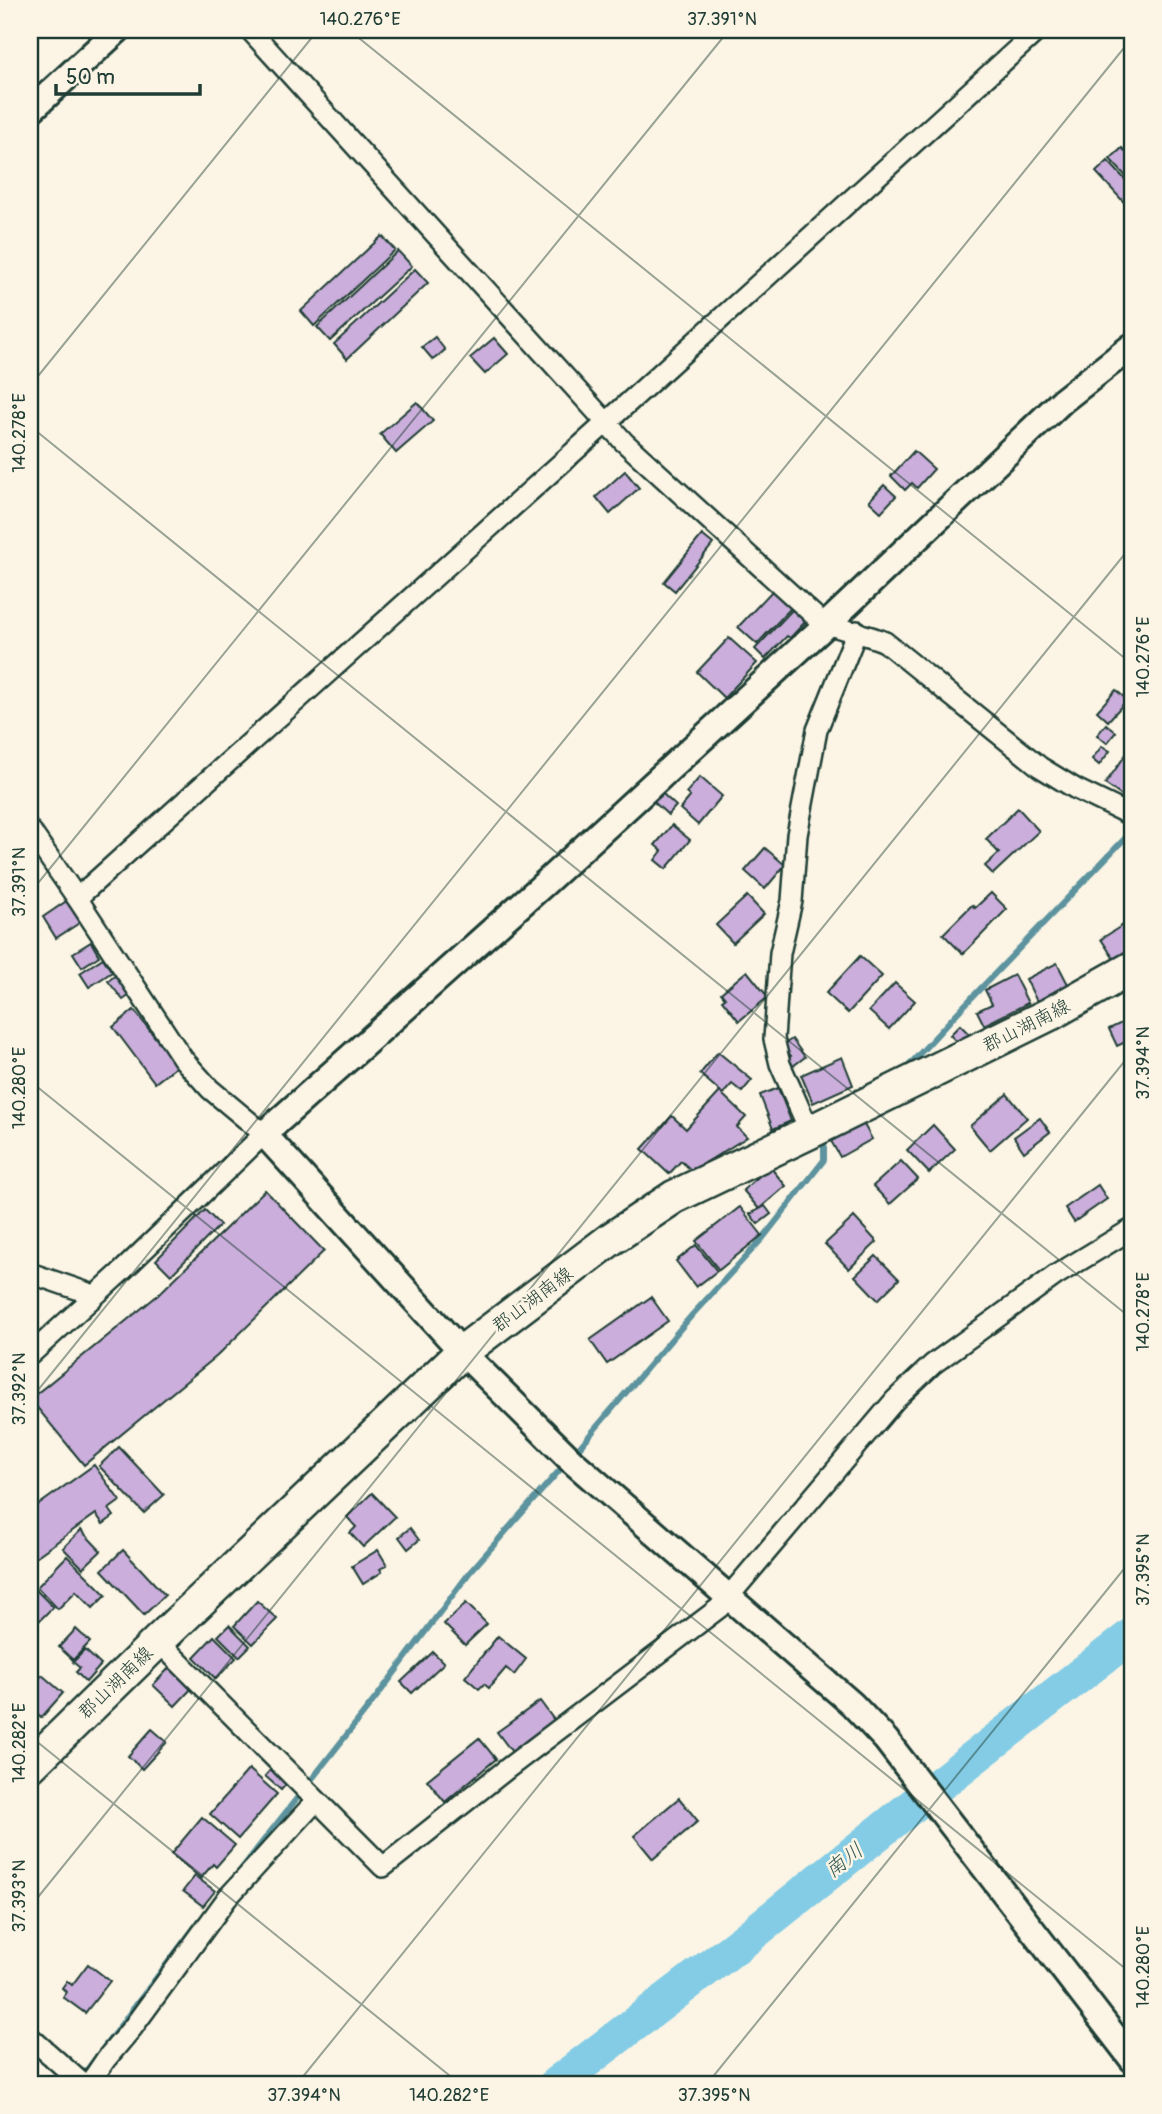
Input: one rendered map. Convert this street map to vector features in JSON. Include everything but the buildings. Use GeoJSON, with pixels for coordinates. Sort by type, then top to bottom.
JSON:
{"type":"FeatureCollection","features":[{"type":"Feature","properties":{"kind":"main road","name":"郡山湖南線"},"geometry":{"type":"LineString","coordinates":[[34,1754],[158,1641],[462,1352],[611,1239],[674,1197],[1049,1014],[1132,968]]}},
{"type":"Feature","properties":{"kind":"street"},"geometry":{"type":"LineString","coordinates":[[30,111],[118,30]]}},
{"type":"Feature","properties":{"kind":"street"},"geometry":{"type":"LineString","coordinates":[[250,30],[624,442],[817,618],[827,624],[874,637],[897,651],[1041,767],[1076,789],[1132,816]]}},
{"type":"Feature","properties":{"kind":"street"},"geometry":{"type":"LineString","coordinates":[[77,898],[1038,30]]}},
{"type":"Feature","properties":{"kind":"street"},"geometry":{"type":"LineString","coordinates":[[30,1356],[264,1135],[544,884],[827,624],[1062,401],[1132,346]]}},
{"type":"Feature","properties":{"kind":"street"},"geometry":{"type":"LineString","coordinates":[[810,1132],[780,1064],[774,1040],[780,953],[792,901],[797,835],[817,730],[857,631]]}},
{"type":"Feature","properties":{"kind":"street"},"geometry":{"type":"LineString","coordinates":[[30,830],[183,1059],[210,1089],[264,1135],[462,1352],[572,1461],[852,1704],[886,1740],[917,1779],[1132,2059]]}},
{"type":"Feature","properties":{"kind":"street"},"geometry":{"type":"LineString","coordinates":[[158,1641],[383,1867],[719,1608],[895,1400],[933,1364],[1056,1275],[1132,1229]]}},
{"type":"Feature","properties":{"kind":"street"},"geometry":{"type":"LineString","coordinates":[[30,1273],[94,1295]]}},
{"type":"Feature","properties":{"kind":"street"},"geometry":{"type":"LineString","coordinates":[[89,2084],[228,1897],[316,1801]]}},
{"type":"Feature","properties":{"kind":"street"},"geometry":{"type":"LineString","coordinates":[[30,2037],[83,2084]]}},
{"type":"Feature","properties":{"kind":"waterway"},"geometry":{"type":"LineString","coordinates":[[902,1073],[1132,831]]}},
{"type":"Feature","properties":{"kind":"waterway"},"geometry":{"type":"LineString","coordinates":[[572,1456],[692,1315],[763,1238],[824,1160],[824,1143],[829,1139]]}},
{"type":"Feature","properties":{"kind":"waterway"},"geometry":{"type":"LineString","coordinates":[[242,1868],[378,1695],[470,1572],[565,1464]]}},
{"type":"Feature","properties":{"kind":"waterway","name":"南川"},"geometry":{"type":"LineString","coordinates":[[556,2084],[747,1938],[1132,1635]]}},
{"type":"Feature","properties":{"kind":"waterway"},"geometry":{"type":"LineString","coordinates":[[80,2079],[200,1920]]}}]}
